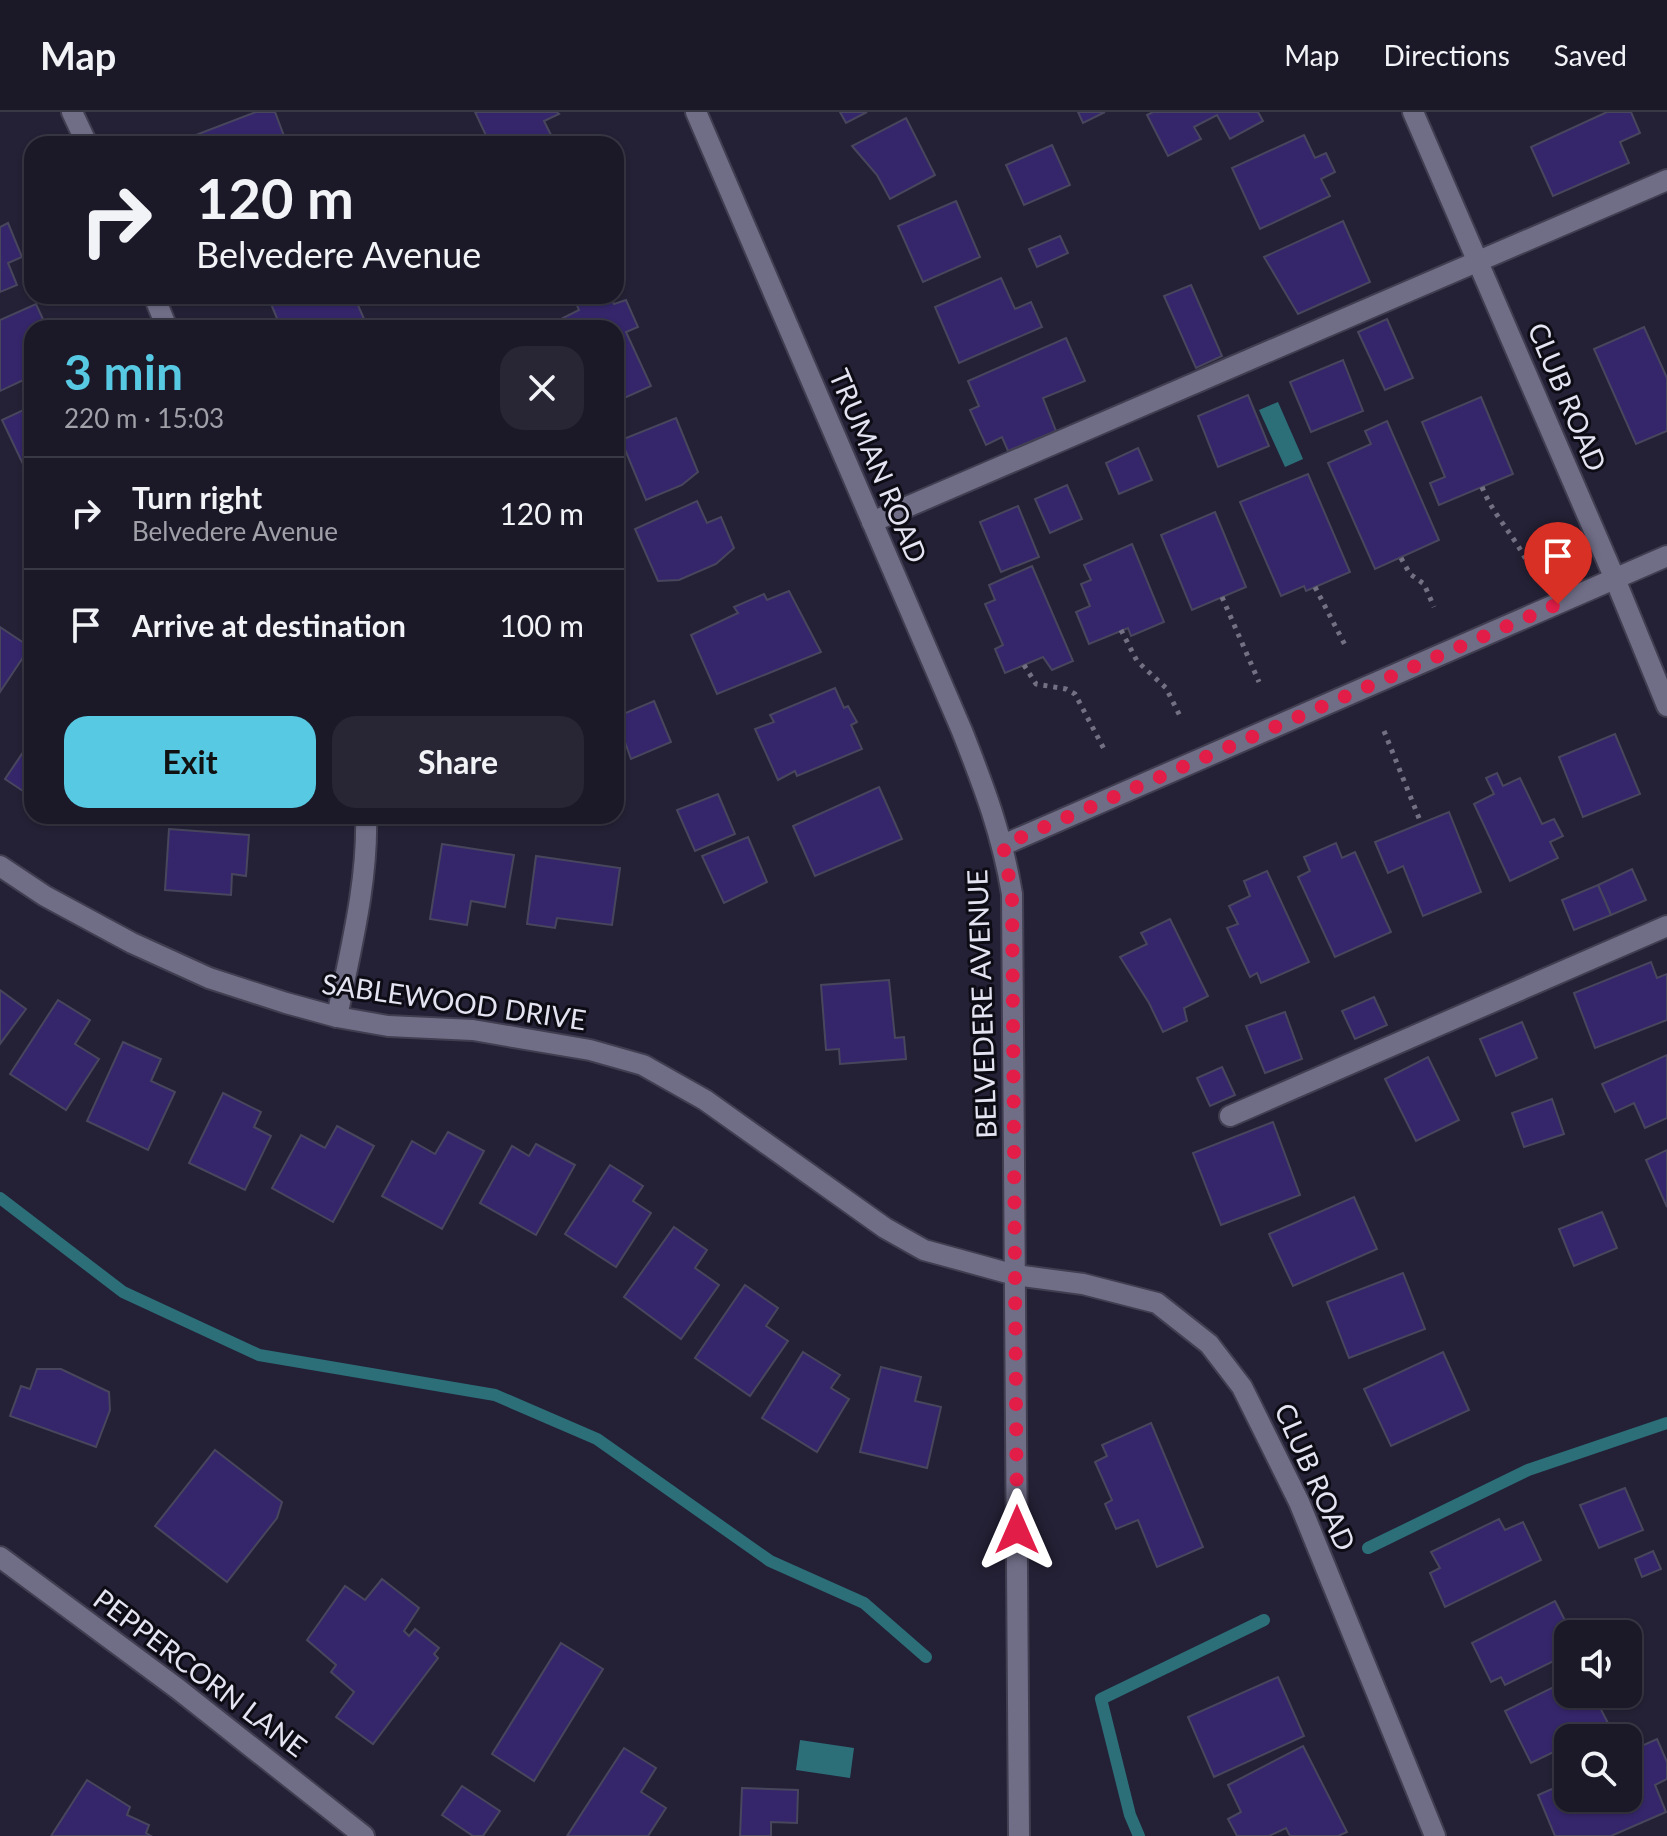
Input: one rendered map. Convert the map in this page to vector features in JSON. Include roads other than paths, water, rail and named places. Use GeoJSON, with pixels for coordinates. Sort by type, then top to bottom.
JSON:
{"type":"FeatureCollection","features":[{"type":"Feature","properties":{"kind":"street"},"geometry":{"type":"LineString","coordinates":[[72,112],[83,136]]}},
{"type":"Feature","properties":{"kind":"street","name":"TRUMAN ROAD"},"geometry":{"type":"LineString","coordinates":[[696,112],[962,731],[1003,845]]}},
{"type":"Feature","properties":{"kind":"street","name":"CLUB ROAD"},"geometry":{"type":"LineString","coordinates":[[1413,112],[1667,706]]}},
{"type":"Feature","properties":{"kind":"street"},"geometry":{"type":"LineString","coordinates":[[872,522],[1667,180]]}},
{"type":"Feature","properties":{"kind":"street","name":"BELVEDERE AVENUE"},"geometry":{"type":"LineString","coordinates":[[1019,1836],[1012,894],[1003,845],[1667,556]]}},
{"type":"Feature","properties":{"kind":"street"},"geometry":{"type":"LineString","coordinates":[[337,1017],[360,893],[366,852],[366,824]]}},
{"type":"Feature","properties":{"kind":"street","name":"SABLEWOOD DRIVE"},"geometry":{"type":"LineString","coordinates":[[0,866],[45,896],[132,943],[222,982],[337,1017],[388,1026],[473,1030],[590,1050],[643,1065],[705,1100],[885,1228],[924,1250],[1015,1275]]}},
{"type":"Feature","properties":{"kind":"street"},"geometry":{"type":"LineString","coordinates":[[1230,1116],[1667,926]]}},
{"type":"Feature","properties":{"kind":"street","name":"CLUB ROAD"},"geometry":{"type":"LineString","coordinates":[[1015,1275],[1083,1284],[1157,1303],[1209,1344],[1242,1387],[1294,1492],[1435,1836]]}},
{"type":"Feature","properties":{"kind":"street","name":"PEPPERCORN LANE"},"geometry":{"type":"LineString","coordinates":[[0,1557],[178,1689],[364,1836]]}},
{"type":"Feature","properties":{"kind":"waterway"},"geometry":{"type":"LineString","coordinates":[[0,1198],[123,1292],[259,1355],[495,1395],[597,1439],[770,1561],[864,1603],[926,1657]]}},
{"type":"Feature","properties":{"kind":"waterway"},"geometry":{"type":"LineString","coordinates":[[1368,1548],[1528,1470],[1667,1423]]}},
{"type":"Feature","properties":{"kind":"waterway"},"geometry":{"type":"LineString","coordinates":[[1139,1836],[1130,1815],[1101,1699],[1264,1620]]}}]}
